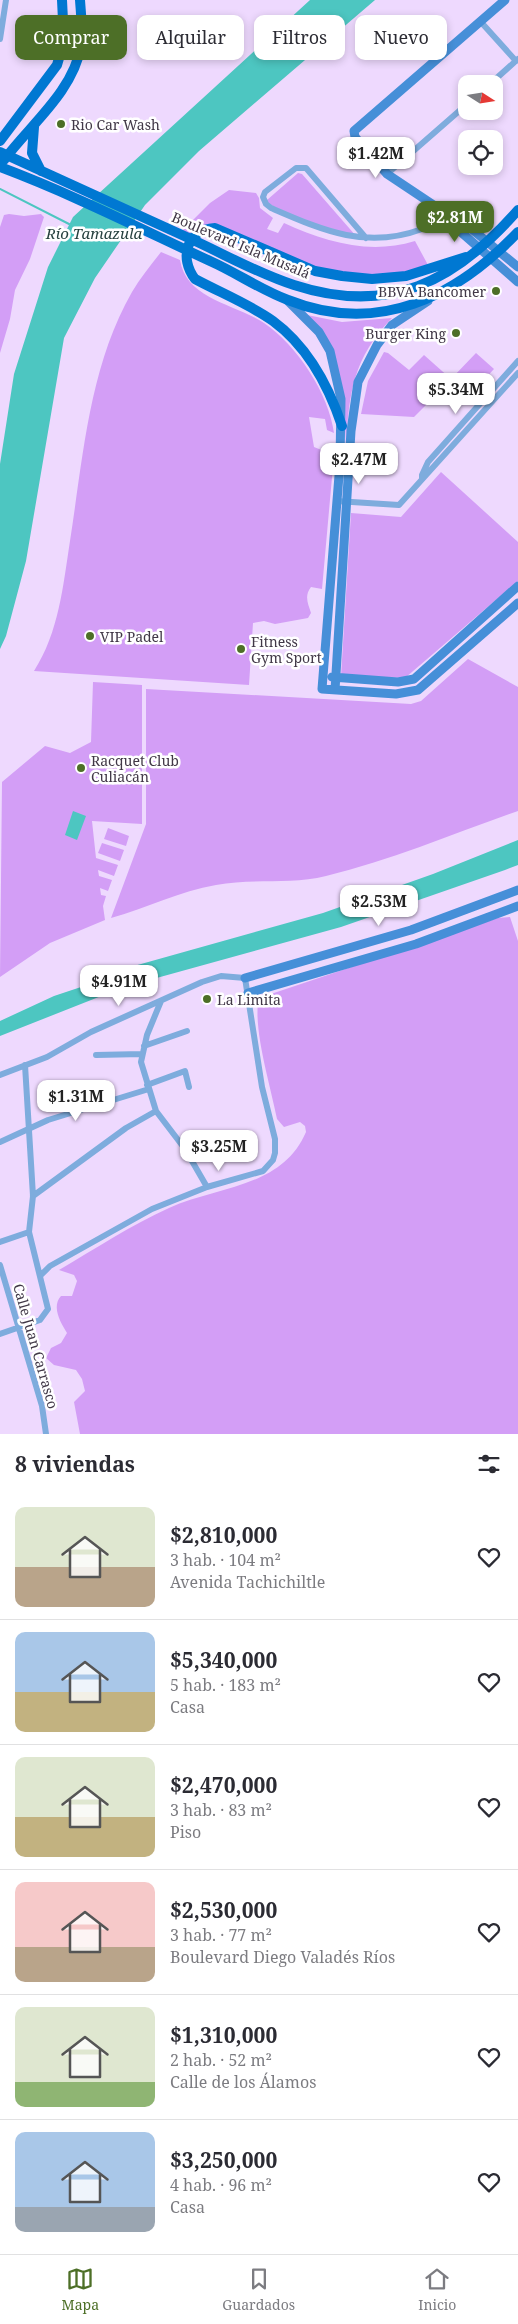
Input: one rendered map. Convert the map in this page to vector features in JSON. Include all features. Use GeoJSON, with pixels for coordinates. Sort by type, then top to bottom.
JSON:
{"type":"FeatureCollection","features":[{"type":"Feature","properties":{"kind":"main road"},"geometry":{"type":"LineString","coordinates":[[0,142],[58,65],[64,41],[62,0]]}},
{"type":"Feature","properties":{"kind":"main road"},"geometry":{"type":"LineString","coordinates":[[0,166],[4,154],[34,126],[65,85],[76,63],[82,29],[80,0]]}},
{"type":"Feature","properties":{"kind":"main road"},"geometry":{"type":"LineString","coordinates":[[34,126],[31,138],[32,153],[44,172]]}},
{"type":"Feature","properties":{"kind":"main road","name":"Boulevard Isla Musalá"},"geometry":{"type":"LineString","coordinates":[[4,154],[292,285],[352,298],[371,297],[410,290],[432,281],[484,246],[518,210]]}},
{"type":"Feature","properties":{"kind":"main road","name":"Boulevard Isla Musalá"},"geometry":{"type":"LineString","coordinates":[[0,166],[214,263],[287,300],[311,308],[364,313],[384,312],[433,298],[492,259],[518,232]]}},
{"type":"Feature","properties":{"kind":"main road"},"geometry":{"type":"LineString","coordinates":[[342,426],[334,405],[316,370],[295,341],[262,314],[195,279],[189,271],[186,259],[193,238],[205,230],[215,228],[320,272],[364,278],[406,276],[458,258],[470,257]]}},
{"type":"Feature","properties":{"kind":"street"},"geometry":{"type":"LineString","coordinates":[[0,39],[6,0]]}},
{"type":"Feature","properties":{"kind":"street"},"geometry":{"type":"LineString","coordinates":[[505,0],[356,129],[355,137],[387,174],[449,216],[484,246],[492,259],[518,282]]}},
{"type":"Feature","properties":{"kind":"street"},"geometry":{"type":"LineString","coordinates":[[480,21],[517,60],[500,75]]}},
{"type":"Feature","properties":{"kind":"street"},"geometry":{"type":"LineString","coordinates":[[387,174],[458,112]]}},
{"type":"Feature","properties":{"kind":"street"},"geometry":{"type":"LineString","coordinates":[[366,238],[306,168],[296,168],[265,192],[263,197],[266,204],[271,208],[329,232],[366,238],[392,238],[449,216]]}},
{"type":"Feature","properties":{"kind":"street"},"geometry":{"type":"LineString","coordinates":[[484,246],[500,251],[518,266]]}},
{"type":"Feature","properties":{"kind":"street"},"geometry":{"type":"LineString","coordinates":[[335,690],[353,408],[364,367],[392,325],[433,298]]}},
{"type":"Feature","properties":{"kind":"street"},"geometry":{"type":"LineString","coordinates":[[287,300],[319,332],[330,351],[341,399],[342,426],[322,689],[396,694],[418,690],[518,603]]}},
{"type":"Feature","properties":{"kind":"street"},"geometry":{"type":"LineString","coordinates":[[422,480],[422,475],[428,462],[518,362]]}},
{"type":"Feature","properties":{"kind":"street"},"geometry":{"type":"LineString","coordinates":[[336,501],[399,505],[518,374]]}},
{"type":"Feature","properties":{"kind":"street"},"geometry":{"type":"LineString","coordinates":[[323,677],[398,682],[414,679],[518,586]]}},
{"type":"Feature","properties":{"kind":"street"},"geometry":{"type":"LineString","coordinates":[[414,679],[418,690]]}},
{"type":"Feature","properties":{"kind":"street"},"geometry":{"type":"LineString","coordinates":[[0,1075],[47,1057],[91,1032],[202,982],[221,976],[244,978],[411,930],[518,890]]}},
{"type":"Feature","properties":{"kind":"street"},"geometry":{"type":"LineString","coordinates":[[248,993],[416,944],[518,906]]}},
{"type":"Feature","properties":{"kind":"street"},"geometry":{"type":"LineString","coordinates":[[41,1275],[50,1266],[152,1209],[207,1186],[263,1171],[273,1160],[275,1139],[262,1087],[248,993],[244,978]]}},
{"type":"Feature","properties":{"kind":"street"},"geometry":{"type":"LineString","coordinates":[[161,1001],[144,1046],[141,1062],[156,1111],[185,1149],[207,1186]]}},
{"type":"Feature","properties":{"kind":"street"},"geometry":{"type":"LineString","coordinates":[[144,1046],[187,1031]]}},
{"type":"Feature","properties":{"kind":"street"},"geometry":{"type":"LineString","coordinates":[[96,1055],[142,1054]]}},
{"type":"Feature","properties":{"kind":"street"},"geometry":{"type":"LineString","coordinates":[[0,1334],[40,1320],[47,1312],[48,1304],[29,1232],[33,1196],[31,1129],[25,1065]]}},
{"type":"Feature","properties":{"kind":"street"},"geometry":{"type":"LineString","coordinates":[[0,1142],[48,1120],[148,1087],[185,1071],[189,1087]]}},
{"type":"Feature","properties":{"kind":"street"},"geometry":{"type":"LineString","coordinates":[[33,1196],[106,1141],[156,1111]]}},
{"type":"Feature","properties":{"kind":"street"},"geometry":{"type":"LineString","coordinates":[[0,1242],[29,1232]]}},
{"type":"Feature","properties":{"kind":"street","name":"Calle Juan Carrasco"},"geometry":{"type":"LineString","coordinates":[[0,1265],[42,1406],[46,1434]]}},
{"type":"Feature","properties":{"kind":"shaded area"},"geometry":{"type":"Polygon","coordinates":[[[298,173],[302,174],[356,236],[324,229],[268,204],[267,200],[298,173]]]}},
{"type":"Feature","properties":{"kind":"shaded area"},"geometry":{"type":"Polygon","coordinates":[[[229,190],[256,193],[259,198],[260,208],[273,218],[267,229],[278,233],[284,223],[332,241],[364,246],[381,247],[415,241],[428,265],[387,275],[343,275],[329,273],[304,265],[221,227],[190,236],[182,231],[210,203],[229,190]]]}},
{"type":"Feature","properties":{"kind":"shaded area"},"geometry":{"type":"Polygon","coordinates":[[[41,214],[44,217],[30,259],[15,290],[10,319],[0,353],[0,227],[4,215],[24,216],[41,214]]]}},
{"type":"Feature","properties":{"kind":"shaded area"},"geometry":{"type":"Polygon","coordinates":[[[161,252],[180,260],[184,273],[192,284],[202,292],[213,299],[252,316],[276,332],[310,372],[326,402],[331,418],[334,433],[327,430],[325,419],[309,417],[314,447],[334,455],[322,589],[311,587],[309,590],[307,600],[311,613],[308,618],[275,624],[264,621],[253,623],[249,685],[34,671],[49,641],[59,608],[90,413],[106,351],[132,292],[161,252]]]}},
{"type":"Feature","properties":{"kind":"shaded area"},"geometry":{"type":"Polygon","coordinates":[[[302,314],[342,322],[392,318],[369,347],[361,362],[349,409],[346,446],[344,402],[337,367],[302,314]]]}},
{"type":"Feature","properties":{"kind":"shaded area"},"geometry":{"type":"Polygon","coordinates":[[[384,352],[388,353],[409,370],[424,355],[451,379],[476,353],[494,369],[463,402],[445,386],[414,417],[361,414],[368,381],[384,352]]]}},
{"type":"Feature","properties":{"kind":"shaded area"},"geometry":{"type":"Polygon","coordinates":[[[441,472],[518,542],[518,581],[405,678],[341,676],[351,513],[401,517],[441,472]]]}},
{"type":"Feature","properties":{"kind":"shaded area"},"geometry":{"type":"Polygon","coordinates":[[[468,659],[518,687],[518,811],[351,870],[312,879],[216,885],[189,891],[111,918],[146,824],[146,689],[411,704],[421,701],[468,659]]]}},
{"type":"Feature","properties":{"kind":"shaded area","name":"Racquet Club Culiacán"},"geometry":{"type":"Polygon","coordinates":[[[93,682],[142,685],[142,824],[92,821],[96,858],[118,865],[114,876],[98,870],[99,876],[112,880],[108,891],[100,888],[101,895],[106,896],[103,906],[105,920],[50,943],[0,977],[2,782],[45,746],[70,753],[91,742],[93,682]]]}},
{"type":"Feature","properties":{"kind":"shaded area"},"geometry":{"type":"Polygon","coordinates":[[[108,828],[129,836],[126,846],[104,839],[108,828]]]}},
{"type":"Feature","properties":{"kind":"shaded area"},"geometry":{"type":"Polygon","coordinates":[[[102,843],[124,850],[120,861],[98,853],[102,843]]]}},
{"type":"Feature","properties":{"kind":"shaded area"},"geometry":{"type":"Polygon","coordinates":[[[510,917],[518,941],[518,1434],[80,1434],[74,1402],[85,1391],[82,1379],[76,1370],[54,1365],[46,1358],[51,1348],[61,1343],[67,1333],[58,1315],[58,1300],[61,1296],[72,1296],[77,1281],[74,1275],[59,1270],[169,1208],[247,1183],[265,1175],[281,1164],[295,1150],[306,1132],[305,1126],[300,1122],[284,1127],[277,1119],[260,1041],[258,1025],[259,998],[498,918],[510,917]]]}},
{"type":"Feature","properties":{"kind":"water","name":"Río Tamazula"},"geometry":{"type":"Polygon","coordinates":[[[310,0],[375,0],[358,15],[355,15],[345,26],[345,15],[294,15],[310,0]]]}},
{"type":"Feature","properties":{"kind":"water","name":"Río Tamazula"},"geometry":{"type":"Polygon","coordinates":[[[254,51],[254,60],[305,60],[199,151],[145,205],[95,278],[64,338],[26,561],[6,636],[0,649],[0,464],[14,374],[48,267],[73,217],[254,51]]]}},
{"type":"Feature","properties":{"kind":"water"},"geometry":{"type":"Polygon","coordinates":[[[73,811],[86,816],[77,840],[65,835],[73,811]]]}},
{"type":"Feature","properties":{"kind":"water"},"geometry":{"type":"Polygon","coordinates":[[[518,840],[518,865],[505,870],[341,927],[124,987],[0,1036],[0,1021],[54,996],[84,986],[109,973],[323,913],[433,874],[518,840]]]}},
{"type":"Feature","properties":{"kind":"waterway"},"geometry":{"type":"LineString","coordinates":[[0,189],[69,224]]}},
{"type":"Feature","properties":{"kind":"place","name":"Rio Car Wash"},"geometry":{"type":"Point","coordinates":[61,124]}},
{"type":"Feature","properties":{"kind":"place","name":"BBVA Bancomer"},"geometry":{"type":"Point","coordinates":[496,291]}},
{"type":"Feature","properties":{"kind":"place","name":"Burger King"},"geometry":{"type":"Point","coordinates":[456,333]}},
{"type":"Feature","properties":{"kind":"place","name":"VIP Padel"},"geometry":{"type":"Point","coordinates":[90,636]}},
{"type":"Feature","properties":{"kind":"place","name":"Fitness Gym Sport"},"geometry":{"type":"Point","coordinates":[241,649]}},
{"type":"Feature","properties":{"kind":"place","name":"Racquet Club Culiacán"},"geometry":{"type":"Point","coordinates":[81,768]}},
{"type":"Feature","properties":{"kind":"place","name":"La Limita"},"geometry":{"type":"Point","coordinates":[207,999]}}]}
